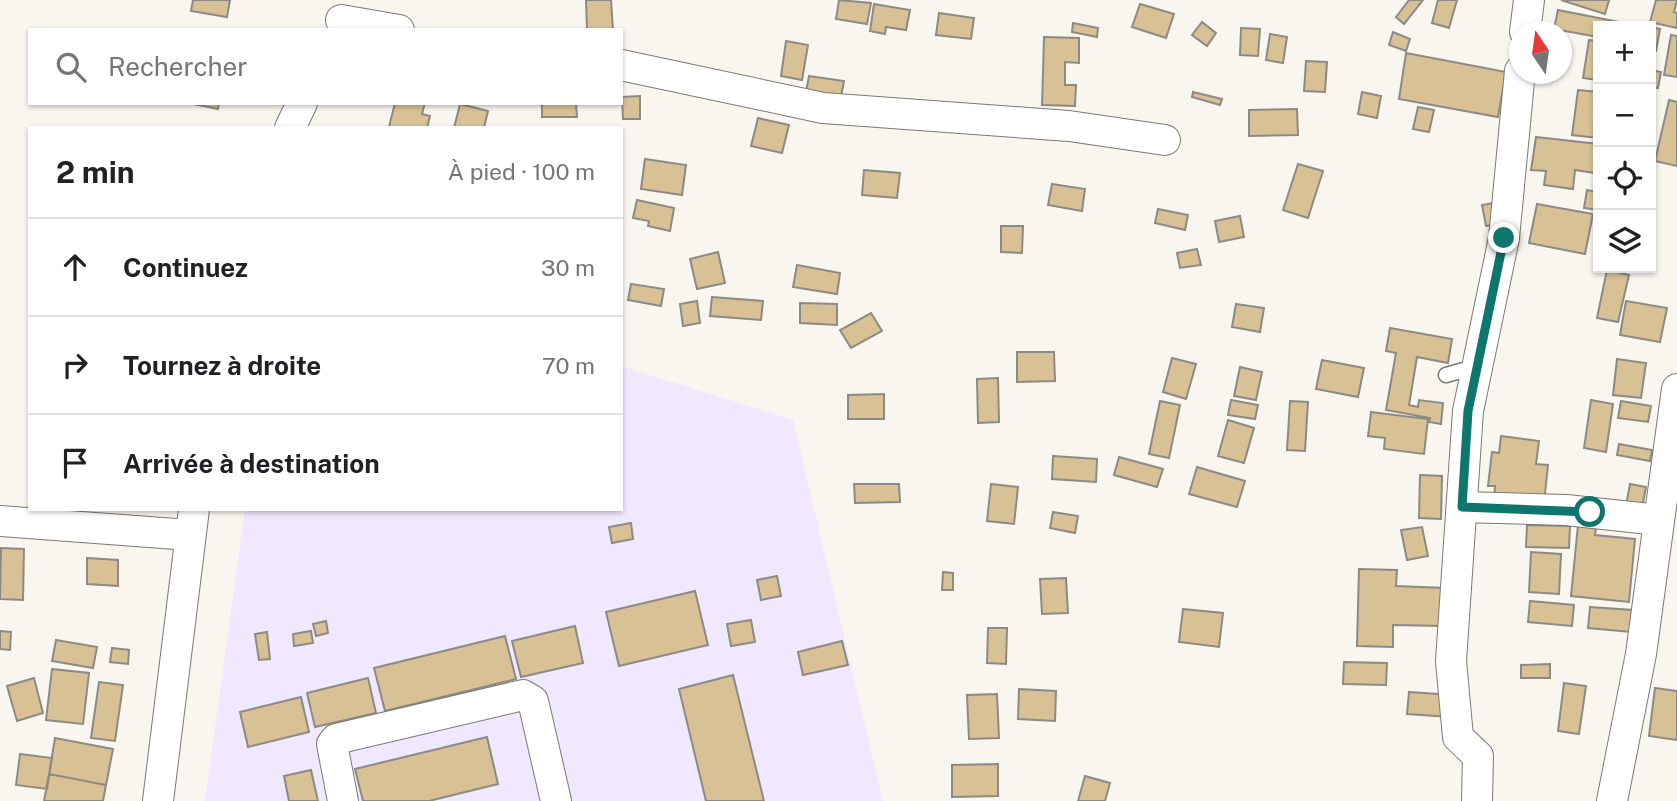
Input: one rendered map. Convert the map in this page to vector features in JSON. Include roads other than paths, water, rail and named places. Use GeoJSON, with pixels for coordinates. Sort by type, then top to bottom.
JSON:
{"type":"FeatureCollection","features":[{"type":"Feature","properties":{"kind":"street"},"geometry":{"type":"LineString","coordinates":[[1526,21],[1529,0]]}},
{"type":"Feature","properties":{"kind":"street"},"geometry":{"type":"LineString","coordinates":[[341,17],[390,28]]}},
{"type":"Feature","properties":{"kind":"street"},"geometry":{"type":"LineString","coordinates":[[623,65],[822,108],[1069,126],[1165,140]]}},
{"type":"Feature","properties":{"kind":"street"},"geometry":{"type":"LineString","coordinates":[[1477,801],[1479,756],[1458,737],[1451,662],[1468,411],[1504,238],[1519,84]]}},
{"type":"Feature","properties":{"kind":"street"},"geometry":{"type":"LineString","coordinates":[[291,126],[301,105]]}},
{"type":"Feature","properties":{"kind":"street"},"geometry":{"type":"LineString","coordinates":[[1612,801],[1642,654],[1677,389]]}},
{"type":"Feature","properties":{"kind":"street"},"geometry":{"type":"LineString","coordinates":[[1462,507],[1566,510],[1659,520]]}},
{"type":"Feature","properties":{"kind":"street"},"geometry":{"type":"LineString","coordinates":[[0,522],[192,522],[158,801]]}},
{"type":"Feature","properties":{"kind":"street"},"geometry":{"type":"LineString","coordinates":[[343,801],[332,744],[337,739],[523,695],[533,702],[556,801]]}},
{"type":"Feature","properties":{"kind":"lane"},"geometry":{"type":"LineString","coordinates":[[1446,375],[1478,366]]}}]}
